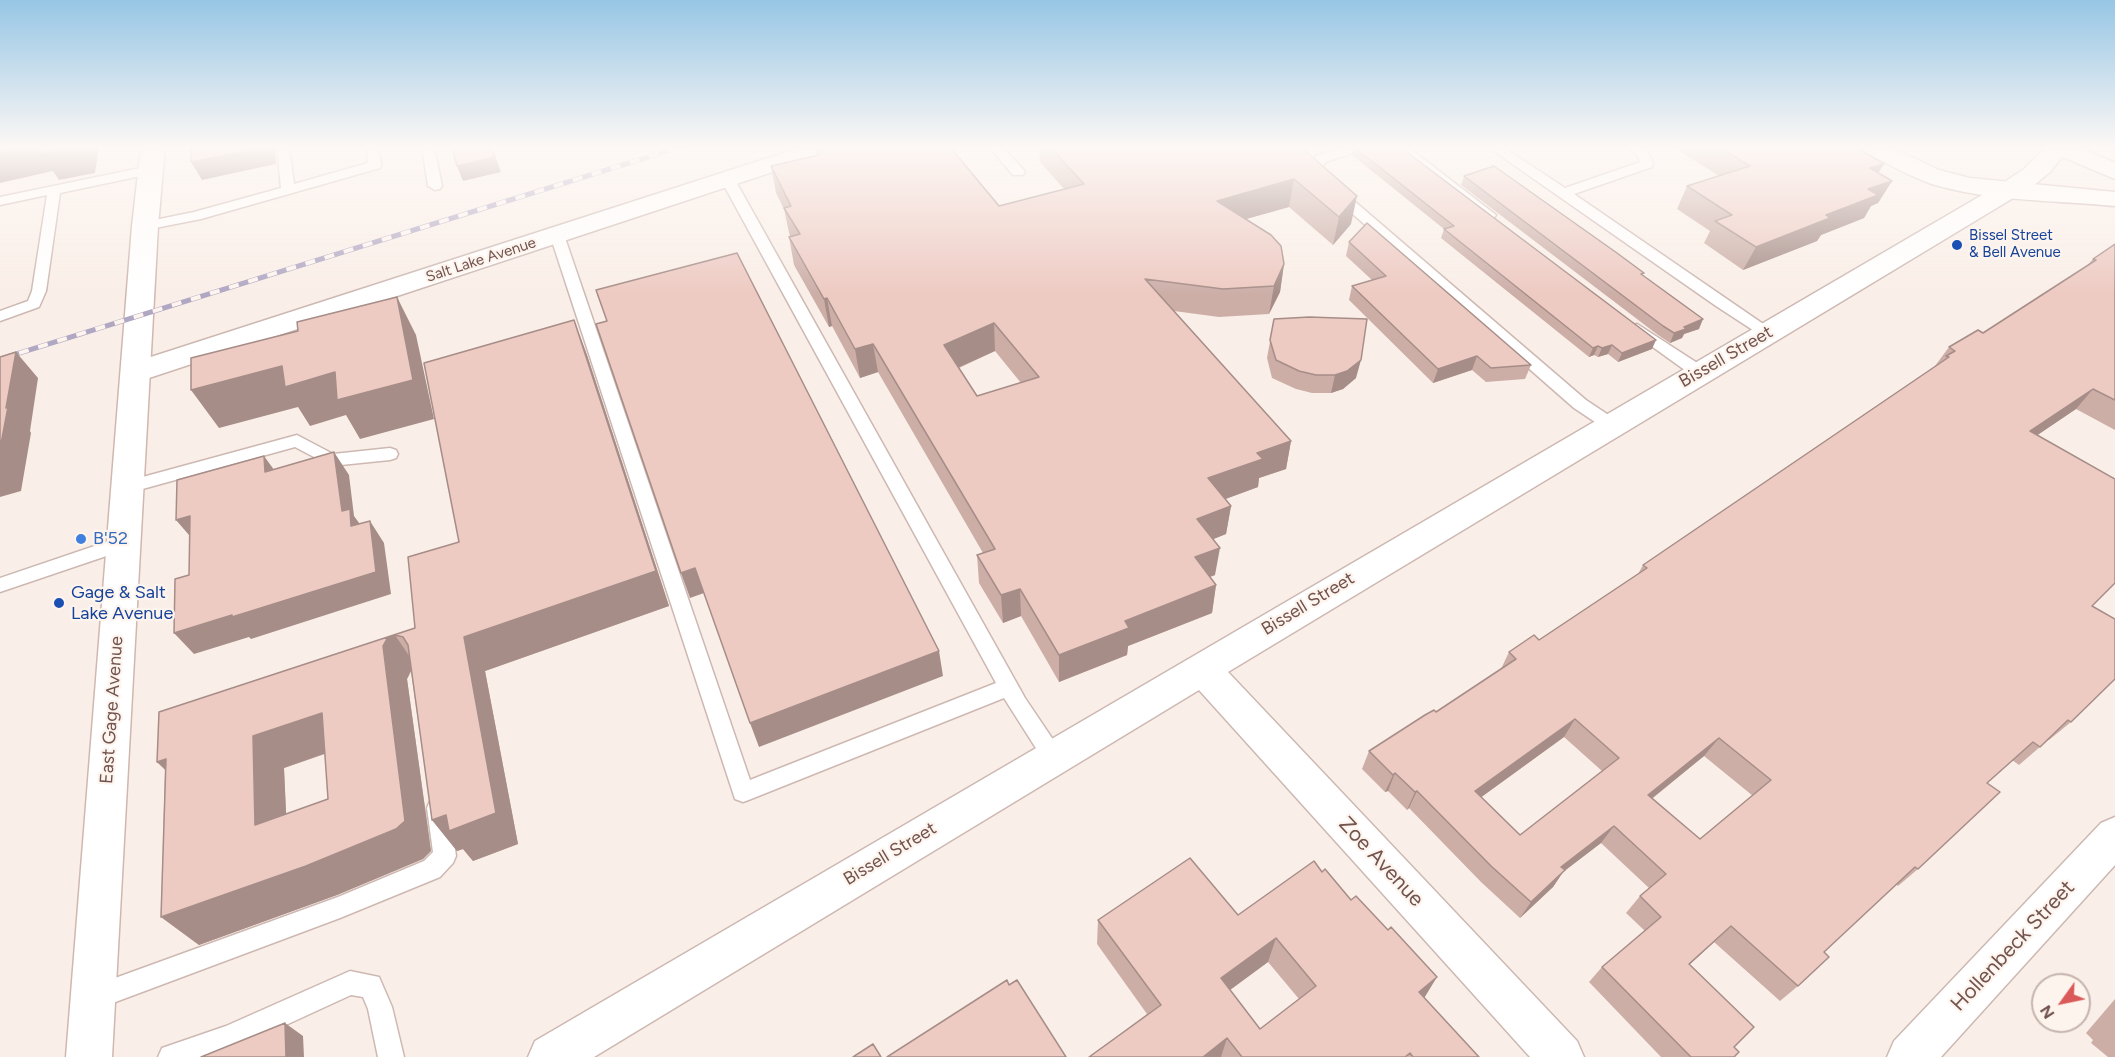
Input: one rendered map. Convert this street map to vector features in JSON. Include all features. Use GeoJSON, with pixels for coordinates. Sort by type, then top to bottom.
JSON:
{"type":"FeatureCollection","features":[{"type":"Feature","properties":{"kind":"street","name":"East Gage Avenue"},"geometry":{"type":"LineString","coordinates":[[88,1057],[148,196]]}},
{"type":"Feature","properties":{"kind":"street","name":"Salt Lake Avenue"},"geometry":{"type":"LineString","coordinates":[[136,372],[677,196]]}},
{"type":"Feature","properties":{"kind":"street","name":"Bissell Street"},"geometry":{"type":"LineString","coordinates":[[551,1057],[1610,424],[1998,196]]}},
{"type":"Feature","properties":{"kind":"street"},"geometry":{"type":"LineString","coordinates":[[2084,196],[2115,199]]}},
{"type":"Feature","properties":{"kind":"street","name":"Zoe Avenue"},"geometry":{"type":"LineString","coordinates":[[1201,668],[1561,1057]]}},
{"type":"Feature","properties":{"kind":"street","name":"Hollenbeck Street"},"geometry":{"type":"LineString","coordinates":[[1910,1057],[2115,836]]}},
{"type":"Feature","properties":{"kind":"lane"},"geometry":{"type":"LineString","coordinates":[[0,201],[23,196]]}},
{"type":"Feature","properties":{"kind":"lane"},"geometry":{"type":"LineString","coordinates":[[0,316],[34,304],[39,291],[53,196]]}},
{"type":"Feature","properties":{"kind":"lane"},"geometry":{"type":"LineString","coordinates":[[145,226],[196,216],[266,196]]}},
{"type":"Feature","properties":{"kind":"lane"},"geometry":{"type":"LineString","coordinates":[[737,196],[1009,687],[1053,757]]}},
{"type":"Feature","properties":{"kind":"lane"},"geometry":{"type":"LineString","coordinates":[[1341,196],[1581,404],[1610,424]]}},
{"type":"Feature","properties":{"kind":"lane"},"geometry":{"type":"LineString","coordinates":[[1465,196],[1497,221]]}},
{"type":"Feature","properties":{"kind":"lane"},"geometry":{"type":"LineString","coordinates":[[1569,196],[1767,333]]}},
{"type":"Feature","properties":{"kind":"lane"},"geometry":{"type":"LineString","coordinates":[[557,235],[743,792],[1009,687]]}},
{"type":"Feature","properties":{"kind":"lane"},"geometry":{"type":"LineString","coordinates":[[1624,319],[1699,372]]}},
{"type":"Feature","properties":{"kind":"lane"},"geometry":{"type":"LineString","coordinates":[[128,487],[297,441],[331,460],[390,454]]}},
{"type":"Feature","properties":{"kind":"lane"},"geometry":{"type":"LineString","coordinates":[[0,585],[124,543]]}},
{"type":"Feature","properties":{"kind":"lane"},"geometry":{"type":"LineString","coordinates":[[92,999],[340,907],[432,869],[445,856],[434,785]]}},
{"type":"Feature","properties":{"kind":"lane"},"geometry":{"type":"LineString","coordinates":[[171,1057],[229,1038],[350,984],[370,986],[380,1007],[391,1057]]}},
{"type":"Feature","properties":{"kind":"building"},"geometry":{"type":"Polygon","coordinates":[[[786,196],[991,196],[999,206],[1036,196],[1233,196],[1217,201],[1271,235],[1281,246],[1284,264],[1274,286],[1223,289],[1145,279],[1291,441],[1257,453],[1263,459],[1208,478],[1231,506],[1197,519],[1220,548],[1195,557],[1216,585],[1125,621],[1129,628],[1059,655],[1020,589],[1001,595],[977,555],[995,549],[873,344],[855,349],[827,298],[824,299],[789,237],[800,234],[784,208],[791,206],[786,196]],[[994,323],[944,345],[977,396],[1039,377],[994,323]]]}},
{"type":"Feature","properties":{"kind":"building"},"geometry":{"type":"Polygon","coordinates":[[[1315,196],[1357,196],[1339,217],[1315,196]]]}},
{"type":"Feature","properties":{"kind":"building"},"geometry":{"type":"Polygon","coordinates":[[[1416,196],[1465,196],[1656,340],[1622,353],[1612,345],[1593,348],[1444,229],[1454,226],[1416,196]]]}},
{"type":"Feature","properties":{"kind":"building"},"geometry":{"type":"Polygon","coordinates":[[[1491,196],[1537,196],[1617,253],[1644,273],[1641,274],[1703,319],[1674,333],[1491,196]]]}},
{"type":"Feature","properties":{"kind":"building"},"geometry":{"type":"Polygon","coordinates":[[[1703,196],[1875,196],[1826,215],[1830,218],[1756,247],[1715,221],[1732,215],[1703,196]]]}},
{"type":"Feature","properties":{"kind":"building"},"geometry":{"type":"Polygon","coordinates":[[[1367,223],[1531,365],[1491,368],[1477,356],[1438,369],[1352,286],[1386,276],[1349,242],[1367,223]]]}},
{"type":"Feature","properties":{"kind":"building"},"geometry":{"type":"Polygon","coordinates":[[[2115,244],[2115,400],[2093,389],[2030,431],[2115,479],[2115,583],[2092,606],[2115,619],[2115,679],[2071,722],[2068,720],[2040,747],[2033,742],[1987,783],[2000,792],[1918,869],[1915,867],[1824,952],[1829,957],[1798,986],[1731,926],[1689,964],[1754,1027],[1734,1047],[1739,1052],[1734,1057],[1691,1057],[1602,967],[1661,917],[1640,896],[1666,874],[1614,826],[1561,867],[1565,870],[1531,902],[1491,866],[1417,791],[1415,792],[1395,773],[1393,775],[1369,751],[1425,715],[1434,710],[1436,712],[1516,659],[1509,652],[1534,635],[1539,640],[1647,568],[1643,565],[1949,357],[1946,356],[1955,351],[1949,347],[1978,330],[1983,333],[2096,260],[2093,259],[2115,244]],[[1575,719],[1475,791],[1520,835],[1619,758],[1575,719]],[[1719,738],[1648,795],[1700,839],[1771,780],[1719,738]]]}},
{"type":"Feature","properties":{"kind":"building"},"geometry":{"type":"Polygon","coordinates":[[[737,253],[939,651],[750,723],[695,568],[681,573],[596,324],[607,321],[596,290],[737,253]]]}},
{"type":"Feature","properties":{"kind":"building"},"geometry":{"type":"Polygon","coordinates":[[[397,297],[413,380],[337,400],[335,372],[285,387],[282,366],[191,390],[191,358],[298,331],[297,322],[397,297]]]}},
{"type":"Feature","properties":{"kind":"building"},"geometry":{"type":"Polygon","coordinates":[[[1309,317],[1367,319],[1361,360],[1347,371],[1335,375],[1316,375],[1299,371],[1276,360],[1270,340],[1274,319],[1309,317]]]}},
{"type":"Feature","properties":{"kind":"building"},"geometry":{"type":"Polygon","coordinates":[[[574,320],[656,571],[464,637],[496,813],[449,831],[446,815],[432,820],[408,645],[403,637],[395,635],[388,637],[383,646],[405,821],[396,829],[306,866],[161,917],[166,759],[157,762],[159,712],[415,628],[408,557],[459,542],[424,363],[574,320]],[[322,713],[253,736],[255,825],[328,799],[322,713]]]}},
{"type":"Feature","properties":{"kind":"building"},"geometry":{"type":"Polygon","coordinates":[[[16,352],[6,408],[8,407],[0,449],[0,357],[16,352]]]}},
{"type":"Feature","properties":{"kind":"building"},"geometry":{"type":"Polygon","coordinates":[[[334,452],[342,511],[350,509],[351,526],[370,521],[376,572],[174,633],[175,579],[189,575],[190,516],[176,520],[177,480],[264,456],[265,472],[334,452]]]}},
{"type":"Feature","properties":{"kind":"building"},"geometry":{"type":"Polygon","coordinates":[[[1190,858],[1238,915],[1314,861],[1322,872],[1325,869],[1351,900],[1356,896],[1388,930],[1391,927],[1437,977],[1419,992],[1479,1057],[1413,1057],[1410,1053],[1405,1057],[1242,1057],[1227,1038],[1203,1057],[1089,1057],[1161,1005],[1098,920],[1190,858]],[[1276,938],[1221,978],[1260,1029],[1316,986],[1276,938]]]}},
{"type":"Feature","properties":{"kind":"building"},"geometry":{"type":"Polygon","coordinates":[[[1007,980],[1009,985],[1017,980],[1066,1057],[887,1057],[1007,980]]]}},
{"type":"Feature","properties":{"kind":"building"},"geometry":{"type":"Polygon","coordinates":[[[285,1023],[286,1057],[201,1057],[285,1023]]]}},
{"type":"Feature","properties":{"kind":"building"},"geometry":{"type":"Polygon","coordinates":[[[873,1044],[881,1057],[853,1057],[873,1044]]]}},
{"type":"Feature","properties":{"kind":"railway"},"geometry":{"type":"LineString","coordinates":[[0,359],[522,196]]}},
{"type":"Feature","properties":{"kind":"place","name":"Bissel Street & Bell Avenue"},"geometry":{"type":"Point","coordinates":[1957,245]}},
{"type":"Feature","properties":{"kind":"place","name":"B'52"},"geometry":{"type":"Point","coordinates":[81,539]}},
{"type":"Feature","properties":{"kind":"place","name":"Gage & Salt Lake Avenue"},"geometry":{"type":"Point","coordinates":[59,603]}}]}
